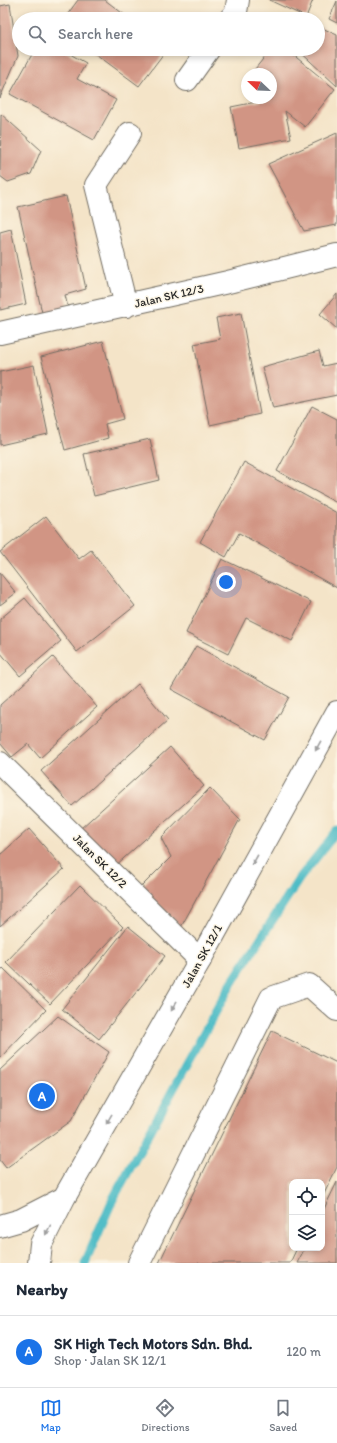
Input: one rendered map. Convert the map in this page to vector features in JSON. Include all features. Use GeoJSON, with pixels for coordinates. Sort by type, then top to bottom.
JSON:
{"type":"FeatureCollection","features":[{"type":"Feature","properties":{"kind":"main road"},"geometry":{"type":"LineString","coordinates":[[236,12],[238,0]]}},
{"type":"Feature","properties":{"kind":"main road"},"geometry":{"type":"LineString","coordinates":[[187,80],[204,56]]}},
{"type":"Feature","properties":{"kind":"main road"},"geometry":{"type":"LineString","coordinates":[[126,306],[96,185],[130,133]]}},
{"type":"Feature","properties":{"kind":"main road","name":"Jalan SK 12/3"},"geometry":{"type":"LineString","coordinates":[[0,333],[126,306],[337,255]]}},
{"type":"Feature","properties":{"kind":"main road","name":"Jalan SK 12/1"},"geometry":{"type":"LineString","coordinates":[[39,1263],[41,1244],[64,1198],[200,960],[337,712]]}},
{"type":"Feature","properties":{"kind":"main road","name":"Jalan SK 12/2"},"geometry":{"type":"LineString","coordinates":[[0,763],[200,960]]}},
{"type":"Feature","properties":{"kind":"main road"},"geometry":{"type":"LineString","coordinates":[[139,1263],[271,998],[309,985],[337,1010]]}},
{"type":"Feature","properties":{"kind":"main road"},"geometry":{"type":"LineString","coordinates":[[0,1226],[21,1220],[64,1198]]}},
{"type":"Feature","properties":{"kind":"building"},"geometry":{"type":"Polygon","coordinates":[[[78,0],[105,0],[121,12],[69,12],[78,0]]]}},
{"type":"Feature","properties":{"kind":"building"},"geometry":{"type":"Polygon","coordinates":[[[269,0],[313,0],[308,12],[295,12],[269,0]]]}},
{"type":"Feature","properties":{"kind":"building"},"geometry":{"type":"Polygon","coordinates":[[[337,1],[337,23],[329,19],[337,1]]]}},
{"type":"Feature","properties":{"kind":"building"},"geometry":{"type":"Polygon","coordinates":[[[10,4],[12,17],[12,56],[18,56],[0,98],[0,6],[10,4]]]}},
{"type":"Feature","properties":{"kind":"building"},"geometry":{"type":"Polygon","coordinates":[[[325,29],[337,35],[337,86],[305,56],[325,56],[325,29]]]}},
{"type":"Feature","properties":{"kind":"building"},"geometry":{"type":"Polygon","coordinates":[[[31,56],[74,56],[86,63],[77,79],[116,100],[94,140],[10,94],[31,56]]]}},
{"type":"Feature","properties":{"kind":"building"},"geometry":{"type":"Polygon","coordinates":[[[98,56],[162,56],[139,86],[98,56]]]}},
{"type":"Feature","properties":{"kind":"building"},"geometry":{"type":"Polygon","coordinates":[[[265,56],[295,56],[335,89],[305,127],[285,111],[291,138],[239,148],[231,107],[246,104],[277,104],[277,68],[256,68],[265,56]]]}},
{"type":"Feature","properties":{"kind":"building"},"geometry":{"type":"Polygon","coordinates":[[[1,114],[41,150],[31,174],[8,182],[0,176],[1,114]]]}},
{"type":"Feature","properties":{"kind":"building"},"geometry":{"type":"Polygon","coordinates":[[[337,133],[337,225],[304,231],[268,164],[337,133]]]}},
{"type":"Feature","properties":{"kind":"building"},"geometry":{"type":"Polygon","coordinates":[[[66,196],[86,289],[65,295],[69,312],[43,317],[18,207],[66,196]]]}},
{"type":"Feature","properties":{"kind":"building"},"geometry":{"type":"Polygon","coordinates":[[[11,229],[26,304],[0,310],[0,232],[11,229]]]}},
{"type":"Feature","properties":{"kind":"building"},"geometry":{"type":"Polygon","coordinates":[[[337,294],[337,329],[320,314],[337,294]]]}},
{"type":"Feature","properties":{"kind":"building"},"geometry":{"type":"Polygon","coordinates":[[[241,313],[260,414],[210,425],[194,344],[220,339],[216,318],[241,313]]]}},
{"type":"Feature","properties":{"kind":"building"},"geometry":{"type":"Polygon","coordinates":[[[103,341],[123,419],[105,424],[108,438],[65,450],[41,357],[103,341]]]}},
{"type":"Feature","properties":{"kind":"building"},"geometry":{"type":"Polygon","coordinates":[[[319,351],[323,366],[337,363],[337,395],[273,408],[262,367],[319,351]]]}},
{"type":"Feature","properties":{"kind":"building"},"geometry":{"type":"Polygon","coordinates":[[[34,365],[48,434],[0,445],[0,372],[34,365]]]}},
{"type":"Feature","properties":{"kind":"building"},"geometry":{"type":"Polygon","coordinates":[[[312,406],[337,419],[337,503],[277,471],[312,406]]]}},
{"type":"Feature","properties":{"kind":"building"},"geometry":{"type":"Polygon","coordinates":[[[150,439],[159,480],[94,496],[84,454],[150,439]]]}},
{"type":"Feature","properties":{"kind":"building"},"geometry":{"type":"Polygon","coordinates":[[[244,462],[337,513],[337,588],[239,533],[226,557],[200,542],[244,462]]]}},
{"type":"Feature","properties":{"kind":"building"},"geometry":{"type":"Polygon","coordinates":[[[46,516],[79,559],[91,550],[135,606],[77,652],[0,552],[46,516]]]}},
{"type":"Feature","properties":{"kind":"building"},"geometry":{"type":"Polygon","coordinates":[[[222,559],[311,602],[292,641],[246,618],[228,654],[186,633],[222,559]]]}},
{"type":"Feature","properties":{"kind":"building"},"geometry":{"type":"Polygon","coordinates":[[[0,573],[16,593],[0,605],[0,573]]]}},
{"type":"Feature","properties":{"kind":"building"},"geometry":{"type":"Polygon","coordinates":[[[25,598],[61,641],[20,676],[0,652],[0,619],[25,598]]]}},
{"type":"Feature","properties":{"kind":"building"},"geometry":{"type":"Polygon","coordinates":[[[196,646],[289,697],[265,740],[171,689],[196,646]]]}},
{"type":"Feature","properties":{"kind":"building"},"geometry":{"type":"Polygon","coordinates":[[[53,657],[97,707],[40,758],[28,744],[12,757],[0,743],[0,705],[53,657]]]}},
{"type":"Feature","properties":{"kind":"building"},"geometry":{"type":"Polygon","coordinates":[[[138,684],[168,720],[72,806],[41,771],[138,684]]]}},
{"type":"Feature","properties":{"kind":"building"},"geometry":{"type":"Polygon","coordinates":[[[170,747],[204,786],[114,867],[80,829],[170,747]]]}},
{"type":"Feature","properties":{"kind":"building"},"geometry":{"type":"Polygon","coordinates":[[[210,788],[240,819],[181,927],[140,888],[171,857],[161,838],[210,788]]]}},
{"type":"Feature","properties":{"kind":"building"},"geometry":{"type":"Polygon","coordinates":[[[29,829],[64,869],[0,926],[0,855],[29,829]]]}},
{"type":"Feature","properties":{"kind":"building"},"geometry":{"type":"Polygon","coordinates":[[[80,885],[123,927],[50,1004],[6,962],[80,885]]]}},
{"type":"Feature","properties":{"kind":"building"},"geometry":{"type":"Polygon","coordinates":[[[128,926],[165,956],[99,1039],[62,1009],[128,926]]]}},
{"type":"Feature","properties":{"kind":"building"},"geometry":{"type":"Polygon","coordinates":[[[3,968],[46,1010],[0,1058],[0,971],[3,968]]]}},
{"type":"Feature","properties":{"kind":"building"},"geometry":{"type":"Polygon","coordinates":[[[58,1016],[109,1052],[71,1121],[6,1168],[0,1160],[0,1070],[58,1016]]]}},
{"type":"Feature","properties":{"kind":"building"},"geometry":{"type":"Polygon","coordinates":[[[272,1031],[337,1063],[337,1167],[325,1192],[325,1179],[289,1179],[289,1251],[296,1251],[290,1263],[159,1263],[272,1031]]]}},
{"type":"Feature","properties":{"kind":"building"},"geometry":{"type":"Polygon","coordinates":[[[337,1182],[337,1263],[297,1263],[303,1251],[325,1251],[325,1207],[337,1182]]]}},
{"type":"Feature","properties":{"kind":"waterway"},"geometry":{"type":"LineString","coordinates":[[85,1263],[113,1199],[231,984],[299,879],[337,831]]}},
{"type":"Feature","properties":{"kind":"place","name":"SK High Tech Motors Sdn. Bhd."},"geometry":{"type":"Point","coordinates":[42,1096]}}]}
